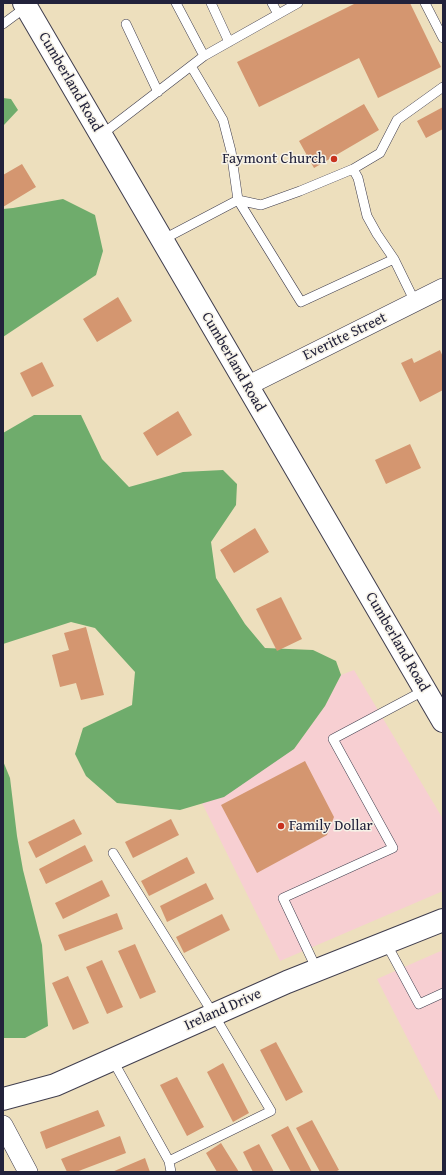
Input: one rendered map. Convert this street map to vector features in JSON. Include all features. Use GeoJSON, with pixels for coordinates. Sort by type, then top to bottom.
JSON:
{"type":"FeatureCollection","features":[{"type":"Feature","properties":{"kind":"main road","name":"Cumberland Road"},"geometry":{"type":"LineString","coordinates":[[25,5],[443,721]]}},
{"type":"Feature","properties":{"kind":"main road","name":"Ireland Drive"},"geometry":{"type":"LineString","coordinates":[[3,1099],[55,1085],[287,982],[443,920]]}},
{"type":"Feature","properties":{"kind":"street","name":"Everitte Street"},"geometry":{"type":"LineString","coordinates":[[247,386],[443,288]]}},
{"type":"Feature","properties":{"kind":"street"},"geometry":{"type":"LineString","coordinates":[[3,1125],[28,1172]]}},
{"type":"Feature","properties":{"kind":"lane"},"geometry":{"type":"LineString","coordinates":[[176,3],[204,56]]}},
{"type":"Feature","properties":{"kind":"lane"},"geometry":{"type":"LineString","coordinates":[[211,3],[229,42]]}},
{"type":"Feature","properties":{"kind":"lane"},"geometry":{"type":"LineString","coordinates":[[272,3],[278,14]]}},
{"type":"Feature","properties":{"kind":"lane"},"geometry":{"type":"LineString","coordinates":[[101,136],[204,56],[298,3]]}},
{"type":"Feature","properties":{"kind":"lane"},"geometry":{"type":"LineString","coordinates":[[425,3],[443,38]]}},
{"type":"Feature","properties":{"kind":"lane"},"geometry":{"type":"LineString","coordinates":[[3,24],[25,5]]}},
{"type":"Feature","properties":{"kind":"lane"},"geometry":{"type":"LineString","coordinates":[[126,24],[158,92]]}},
{"type":"Feature","properties":{"kind":"lane"},"geometry":{"type":"LineString","coordinates":[[191,66],[223,120],[231,151],[238,200],[301,302],[394,259]]}},
{"type":"Feature","properties":{"kind":"lane"},"geometry":{"type":"LineString","coordinates":[[162,240],[238,200],[261,205],[353,169],[380,153],[397,120],[443,87]]}},
{"type":"Feature","properties":{"kind":"lane"},"geometry":{"type":"LineString","coordinates":[[353,169],[358,178],[367,216],[394,259],[415,302]]}},
{"type":"Feature","properties":{"kind":"lane"},"geometry":{"type":"LineString","coordinates":[[317,970],[283,898],[393,848],[333,739],[425,690]]}},
{"type":"Feature","properties":{"kind":"lane"},"geometry":{"type":"LineString","coordinates":[[113,853],[214,1015],[271,1111],[169,1161]]}},
{"type":"Feature","properties":{"kind":"lane"},"geometry":{"type":"LineString","coordinates":[[386,943],[419,1004],[443,993]]}},
{"type":"Feature","properties":{"kind":"lane"},"geometry":{"type":"LineString","coordinates":[[112,1059],[169,1161],[171,1172]]}},
{"type":"Feature","properties":{"kind":"shaded area"},"geometry":{"type":"Polygon","coordinates":[[[354,670],[443,819],[443,891],[280,961],[202,803],[294,749],[325,706],[341,675],[354,670]]]}},
{"type":"Feature","properties":{"kind":"shaded area"},"geometry":{"type":"Polygon","coordinates":[[[443,950],[443,1098],[439,1100],[377,979],[443,950]]]}},
{"type":"Feature","properties":{"kind":"green space"},"geometry":{"type":"Polygon","coordinates":[[[3,98],[11,99],[18,110],[3,126],[3,98]]]}},
{"type":"Feature","properties":{"kind":"green space"},"geometry":{"type":"Polygon","coordinates":[[[63,199],[95,215],[103,251],[96,275],[3,337],[3,209],[63,199]]]}},
{"type":"Feature","properties":{"kind":"green space"},"geometry":{"type":"Polygon","coordinates":[[[34,415],[81,415],[102,459],[129,487],[183,472],[223,470],[237,484],[236,505],[211,542],[216,578],[245,624],[265,648],[313,650],[336,661],[341,675],[325,706],[294,749],[224,797],[180,810],[117,803],[86,776],[75,754],[83,728],[132,705],[135,672],[95,628],[71,622],[3,644],[3,433],[34,415]]]}},
{"type":"Feature","properties":{"kind":"green space"},"geometry":{"type":"Polygon","coordinates":[[[3,761],[10,778],[23,870],[42,945],[48,1026],[25,1038],[3,1038],[3,761]]]}},
{"type":"Feature","properties":{"kind":"building"},"geometry":{"type":"Polygon","coordinates":[[[356,3],[410,3],[441,67],[378,98],[359,58],[259,107],[237,62],[356,3]]]}},
{"type":"Feature","properties":{"kind":"building"},"geometry":{"type":"Polygon","coordinates":[[[364,104],[379,130],[314,168],[299,141],[364,104]]]}},
{"type":"Feature","properties":{"kind":"building"},"geometry":{"type":"Polygon","coordinates":[[[443,107],[443,129],[426,138],[417,121],[443,107]]]}},
{"type":"Feature","properties":{"kind":"building"},"geometry":{"type":"Polygon","coordinates":[[[22,164],[36,187],[3,207],[3,175],[22,164]]]}},
{"type":"Feature","properties":{"kind":"building"},"geometry":{"type":"Polygon","coordinates":[[[118,297],[132,321],[97,342],[83,319],[118,297]]]}},
{"type":"Feature","properties":{"kind":"building"},"geometry":{"type":"Polygon","coordinates":[[[440,350],[443,357],[443,390],[420,402],[401,363],[412,358],[414,363],[440,350]]]}},
{"type":"Feature","properties":{"kind":"building"},"geometry":{"type":"Polygon","coordinates":[[[42,362],[54,386],[32,397],[20,373],[42,362]]]}},
{"type":"Feature","properties":{"kind":"building"},"geometry":{"type":"Polygon","coordinates":[[[178,411],[192,435],[157,456],[143,433],[178,411]]]}},
{"type":"Feature","properties":{"kind":"building"},"geometry":{"type":"Polygon","coordinates":[[[410,444],[421,468],[386,484],[375,460],[410,444]]]}},
{"type":"Feature","properties":{"kind":"building"},"geometry":{"type":"Polygon","coordinates":[[[255,528],[269,552],[234,573],[220,550],[255,528]]]}},
{"type":"Feature","properties":{"kind":"building"},"geometry":{"type":"Polygon","coordinates":[[[281,597],[302,639],[277,651],[256,609],[281,597]]]}},
{"type":"Feature","properties":{"kind":"building"},"geometry":{"type":"Polygon","coordinates":[[[86,627],[104,695],[81,700],[76,683],[60,687],[52,655],[69,650],[64,633],[86,627]]]}},
{"type":"Feature","properties":{"kind":"building","name":"Family Dollar"},"geometry":{"type":"Polygon","coordinates":[[[305,761],[334,817],[327,835],[257,873],[221,805],[305,761]]]}},
{"type":"Feature","properties":{"kind":"building"},"geometry":{"type":"Polygon","coordinates":[[[74,819],[82,834],[36,858],[28,842],[74,819]]]}},
{"type":"Feature","properties":{"kind":"building"},"geometry":{"type":"Polygon","coordinates":[[[171,819],[179,835],[133,858],[125,842],[171,819]]]}},
{"type":"Feature","properties":{"kind":"building"},"geometry":{"type":"Polygon","coordinates":[[[85,845],[93,861],[46,884],[39,869],[85,845]]]}},
{"type":"Feature","properties":{"kind":"building"},"geometry":{"type":"Polygon","coordinates":[[[187,857],[195,873],[149,896],[141,881],[187,857]]]}},
{"type":"Feature","properties":{"kind":"building"},"geometry":{"type":"Polygon","coordinates":[[[102,880],[110,896],[63,919],[55,903],[102,880]]]}},
{"type":"Feature","properties":{"kind":"building"},"geometry":{"type":"Polygon","coordinates":[[[206,883],[214,899],[167,922],[160,906],[206,883]]]}},
{"type":"Feature","properties":{"kind":"building"},"geometry":{"type":"Polygon","coordinates":[[[117,913],[123,929],[65,951],[58,935],[117,913]]]}},
{"type":"Feature","properties":{"kind":"building"},"geometry":{"type":"Polygon","coordinates":[[[222,914],[230,930],[184,953],[176,937],[222,914]]]}},
{"type":"Feature","properties":{"kind":"building"},"geometry":{"type":"Polygon","coordinates":[[[135,944],[156,992],[140,999],[118,951],[135,944]]]}},
{"type":"Feature","properties":{"kind":"building"},"geometry":{"type":"Polygon","coordinates":[[[102,960],[123,1007],[107,1014],[86,967],[102,960]]]}},
{"type":"Feature","properties":{"kind":"building"},"geometry":{"type":"Polygon","coordinates":[[[68,976],[89,1023],[73,1030],[52,983],[68,976]]]}},
{"type":"Feature","properties":{"kind":"building"},"geometry":{"type":"Polygon","coordinates":[[[276,1042],[303,1092],[286,1101],[260,1050],[276,1042]]]}},
{"type":"Feature","properties":{"kind":"building"},"geometry":{"type":"Polygon","coordinates":[[[223,1063],[249,1113],[233,1122],[207,1072],[223,1063]]]}},
{"type":"Feature","properties":{"kind":"building"},"geometry":{"type":"Polygon","coordinates":[[[177,1077],[204,1127],[187,1136],[160,1085],[177,1077]]]}},
{"type":"Feature","properties":{"kind":"building"},"geometry":{"type":"Polygon","coordinates":[[[98,1110],[105,1126],[46,1149],[40,1132],[98,1110]]]}},
{"type":"Feature","properties":{"kind":"building"},"geometry":{"type":"Polygon","coordinates":[[[312,1120],[339,1170],[335,1172],[320,1172],[296,1128],[312,1120]]]}},
{"type":"Feature","properties":{"kind":"building"},"geometry":{"type":"Polygon","coordinates":[[[288,1126],[312,1172],[291,1172],[271,1135],[288,1126]]]}},
{"type":"Feature","properties":{"kind":"building"},"geometry":{"type":"Polygon","coordinates":[[[120,1136],[126,1153],[76,1172],[67,1172],[61,1159],[120,1136]]]}},
{"type":"Feature","properties":{"kind":"building"},"geometry":{"type":"Polygon","coordinates":[[[221,1143],[239,1172],[217,1172],[206,1153],[221,1143]]]}},
{"type":"Feature","properties":{"kind":"building"},"geometry":{"type":"Polygon","coordinates":[[[259,1144],[274,1172],[253,1172],[243,1152],[259,1144]]]}},
{"type":"Feature","properties":{"kind":"building"},"geometry":{"type":"Polygon","coordinates":[[[145,1158],[150,1172],[112,1172],[145,1158]]]}},
{"type":"Feature","properties":{"kind":"place","name":"Faymont Church"},"geometry":{"type":"Point","coordinates":[334,159]}},
{"type":"Feature","properties":{"kind":"place","name":"Family Dollar"},"geometry":{"type":"Point","coordinates":[281,826]}}]}
